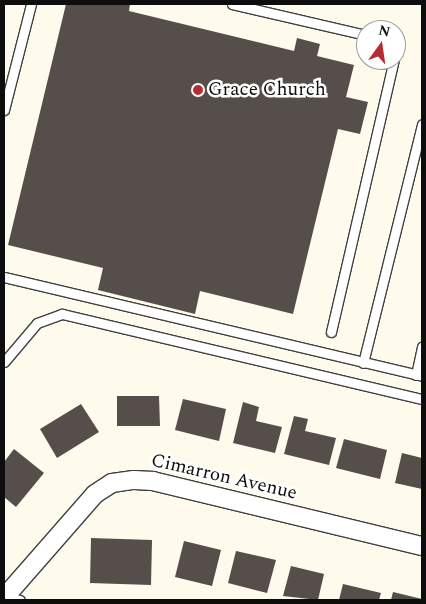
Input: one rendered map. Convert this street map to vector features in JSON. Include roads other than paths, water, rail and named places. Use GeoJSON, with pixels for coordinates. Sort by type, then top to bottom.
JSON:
{"type":"FeatureCollection","features":[{"type":"Feature","properties":{"kind":"street","name":"Cimarron Avenue"},"geometry":{"type":"LineString","coordinates":[[10,598],[95,494],[112,483],[134,480],[153,481],[422,546]]}},
{"type":"Feature","properties":{"kind":"lane"},"geometry":{"type":"LineString","coordinates":[[4,110],[31,4]]}},
{"type":"Feature","properties":{"kind":"lane"},"geometry":{"type":"LineString","coordinates":[[232,4],[356,33]]}},
{"type":"Feature","properties":{"kind":"lane"},"geometry":{"type":"LineString","coordinates":[[331,332],[392,70]]}},
{"type":"Feature","properties":{"kind":"lane"},"geometry":{"type":"LineString","coordinates":[[363,363],[422,124]]}},
{"type":"Feature","properties":{"kind":"lane"},"geometry":{"type":"LineString","coordinates":[[4,277],[419,376],[422,347]]}},
{"type":"Feature","properties":{"kind":"lane"},"geometry":{"type":"LineString","coordinates":[[4,362],[37,323],[62,314],[422,400]]}},
{"type":"Feature","properties":{"kind":"place","name":"Grace Church"},"geometry":{"type":"Point","coordinates":[198,90]}}]}
